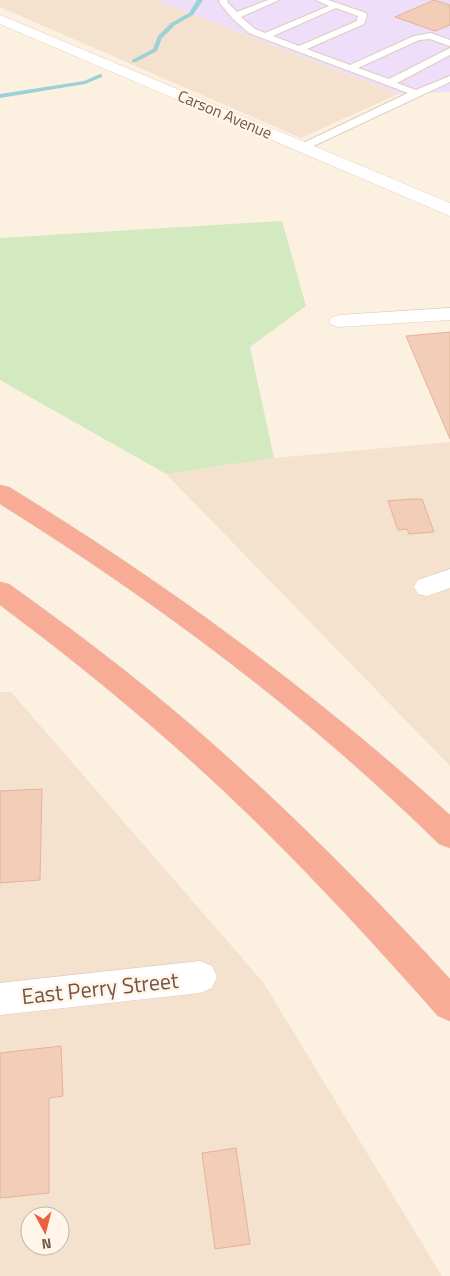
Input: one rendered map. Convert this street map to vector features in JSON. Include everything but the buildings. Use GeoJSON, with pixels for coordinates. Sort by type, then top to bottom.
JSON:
{"type":"FeatureCollection","features":[{"type":"Feature","properties":{"kind":"highway"},"geometry":{"type":"LineString","coordinates":[[0,493],[117,566],[249,661],[365,758],[450,835]]}},
{"type":"Feature","properties":{"kind":"highway"},"geometry":{"type":"LineString","coordinates":[[0,591],[111,675],[232,779],[320,864],[403,950],[450,1004]]}},
{"type":"Feature","properties":{"kind":"main road","name":"Carson Avenue"},"geometry":{"type":"LineString","coordinates":[[0,19],[450,210]]}},
{"type":"Feature","properties":{"kind":"main road"},"geometry":{"type":"LineString","coordinates":[[339,321],[450,314]]}},
{"type":"Feature","properties":{"kind":"main road","name":"East Perry Street"},"geometry":{"type":"LineString","coordinates":[[0,999],[200,977]]}},
{"type":"Feature","properties":{"kind":"lane"},"geometry":{"type":"LineString","coordinates":[[224,0],[223,2],[235,16],[252,31],[416,93]]}},
{"type":"Feature","properties":{"kind":"lane"},"geometry":{"type":"LineString","coordinates":[[235,16],[275,0]]}},
{"type":"Feature","properties":{"kind":"lane"},"geometry":{"type":"LineString","coordinates":[[298,49],[361,22],[363,15],[320,0]]}},
{"type":"Feature","properties":{"kind":"lane"},"geometry":{"type":"LineString","coordinates":[[265,36],[335,6]]}},
{"type":"Feature","properties":{"kind":"lane"},"geometry":{"type":"LineString","coordinates":[[349,69],[417,38],[431,36],[450,42]]}},
{"type":"Feature","properties":{"kind":"lane"},"geometry":{"type":"LineString","coordinates":[[388,83],[450,51]]}},
{"type":"Feature","properties":{"kind":"lane"},"geometry":{"type":"LineString","coordinates":[[303,147],[416,93],[450,79]]}},
{"type":"Feature","properties":{"kind":"shaded area"},"geometry":{"type":"Polygon","coordinates":[[[0,0],[157,0],[398,94],[301,138],[0,7],[0,0]]]}},
{"type":"Feature","properties":{"kind":"shaded area"},"geometry":{"type":"Polygon","coordinates":[[[157,0],[450,0],[450,92],[398,94],[157,0]]]}},
{"type":"Feature","properties":{"kind":"shaded area"},"geometry":{"type":"Polygon","coordinates":[[[450,442],[450,766],[166,474],[274,458],[450,442]]]}},
{"type":"Feature","properties":{"kind":"shaded area"},"geometry":{"type":"Polygon","coordinates":[[[0,692],[11,692],[263,982],[442,1276],[0,1276],[0,692]]]}},
{"type":"Feature","properties":{"kind":"green space"},"geometry":{"type":"Polygon","coordinates":[[[282,221],[306,306],[250,347],[274,458],[166,474],[0,380],[0,238],[282,221]]]}},
{"type":"Feature","properties":{"kind":"waterway"},"geometry":{"type":"LineString","coordinates":[[134,61],[155,50],[160,37],[173,24],[191,14],[200,0]]}},
{"type":"Feature","properties":{"kind":"waterway"},"geometry":{"type":"LineString","coordinates":[[0,96],[85,82],[100,76]]}}]}
